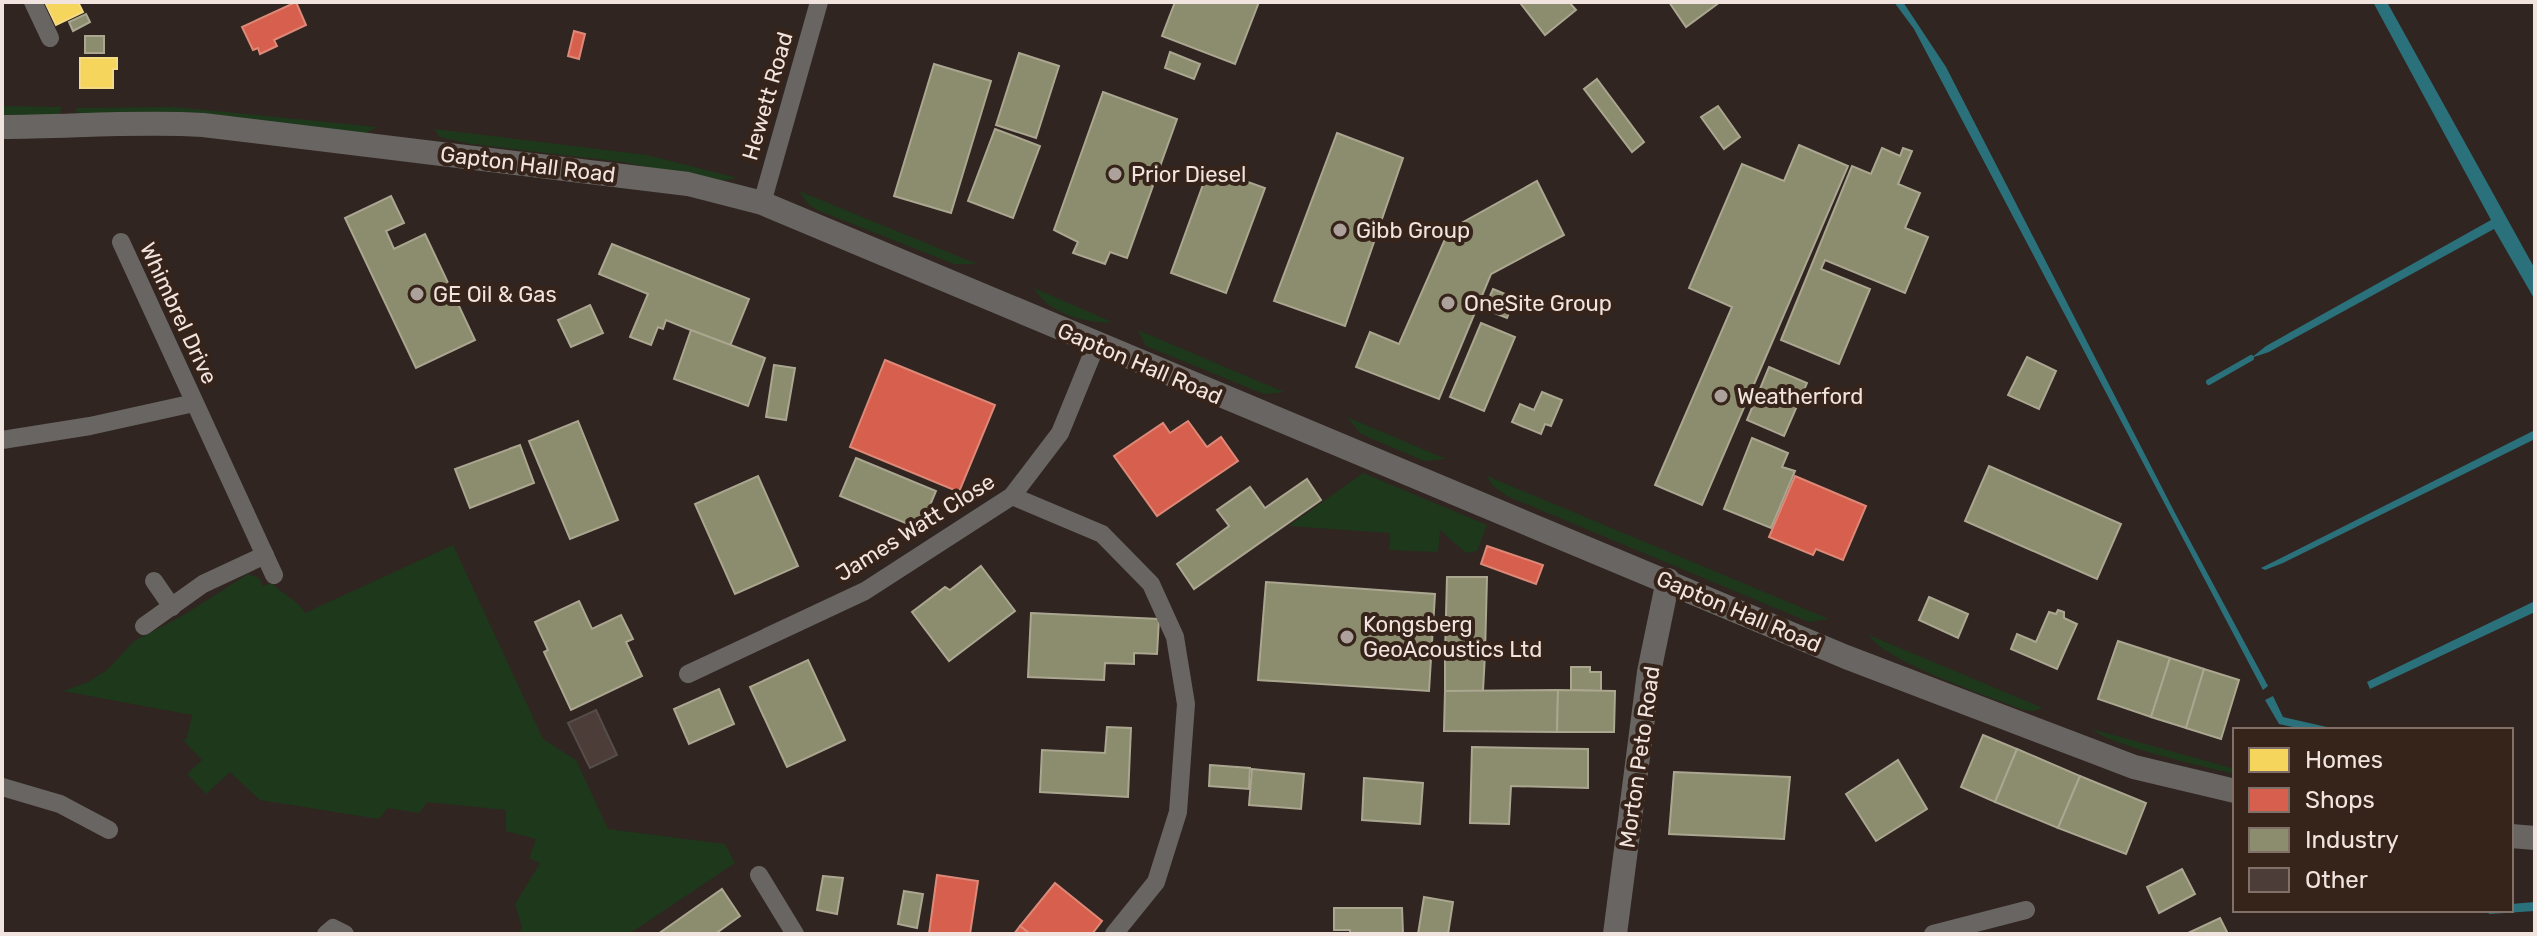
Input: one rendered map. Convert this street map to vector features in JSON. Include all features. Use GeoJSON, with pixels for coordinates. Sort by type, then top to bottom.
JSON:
{"type":"FeatureCollection","features":[{"type":"Feature","properties":{"kind":"street"},"geometry":{"type":"LineString","coordinates":[[33,2],[50,38]]}},
{"type":"Feature","properties":{"kind":"street","name":"Hewett Road"},"geometry":{"type":"LineString","coordinates":[[762,203],[819,2]]}},
{"type":"Feature","properties":{"kind":"street","name":"Gapton Hall Road"},"geometry":{"type":"LineString","coordinates":[[2,127],[153,122],[203,125],[688,184],[762,203],[1096,345],[1326,438],[1473,503],[1668,580],[1835,653],[2134,767],[2233,791]]}},
{"type":"Feature","properties":{"kind":"street","name":"Whimbrel Drive"},"geometry":{"type":"LineString","coordinates":[[121,242],[274,575]]}},
{"type":"Feature","properties":{"kind":"street","name":"James Watt Close"},"geometry":{"type":"LineString","coordinates":[[688,674],[865,591],[1012,496],[1060,433],[1096,345]]}},
{"type":"Feature","properties":{"kind":"street","name":"Whimbrel Drive"},"geometry":{"type":"LineString","coordinates":[[2,440],[90,426],[194,403]]}},
{"type":"Feature","properties":{"kind":"street"},"geometry":{"type":"LineString","coordinates":[[1012,496],[1102,534],[1151,584],[1175,637],[1186,704],[1178,812],[1156,882],[1114,934]]}},
{"type":"Feature","properties":{"kind":"street"},"geometry":{"type":"LineString","coordinates":[[144,626],[203,584],[265,555]]}},
{"type":"Feature","properties":{"kind":"street","name":"Morton Peto Road"},"geometry":{"type":"LineString","coordinates":[[1615,934],[1649,672],[1668,580]]}},
{"type":"Feature","properties":{"kind":"street"},"geometry":{"type":"LineString","coordinates":[[154,581],[172,607]]}},
{"type":"Feature","properties":{"kind":"street"},"geometry":{"type":"LineString","coordinates":[[2,787],[60,804],[109,830]]}},
{"type":"Feature","properties":{"kind":"street"},"geometry":{"type":"LineString","coordinates":[[2513,836],[2535,838]]}},
{"type":"Feature","properties":{"kind":"street"},"geometry":{"type":"LineString","coordinates":[[759,875],[790,933]]}},
{"type":"Feature","properties":{"kind":"street"},"geometry":{"type":"LineString","coordinates":[[1933,934],[2026,910]]}},
{"type":"Feature","properties":{"kind":"street"},"geometry":{"type":"LineString","coordinates":[[326,934],[333,928],[345,934]]}},
{"type":"Feature","properties":{"kind":"green space"},"geometry":{"type":"Polygon","coordinates":[[[2,106],[61,107],[60,116],[2,115],[2,106]]]}},
{"type":"Feature","properties":{"kind":"green space"},"geometry":{"type":"Polygon","coordinates":[[[175,107],[377,127],[364,134],[79,115],[75,108],[175,107]]]}},
{"type":"Feature","properties":{"kind":"green space"},"geometry":{"type":"Polygon","coordinates":[[[434,129],[647,155],[738,178],[717,181],[623,162],[471,144],[440,137],[434,129]]]}},
{"type":"Feature","properties":{"kind":"green space"},"geometry":{"type":"Polygon","coordinates":[[[799,191],[977,264],[954,264],[817,210],[808,204],[799,191]]]}},
{"type":"Feature","properties":{"kind":"green space"},"geometry":{"type":"Polygon","coordinates":[[[1034,288],[1112,322],[1068,315],[1048,304],[1034,288]]]}},
{"type":"Feature","properties":{"kind":"green space"},"geometry":{"type":"Polygon","coordinates":[[[1138,330],[1285,392],[1264,394],[1146,346],[1138,330]]]}},
{"type":"Feature","properties":{"kind":"green space"},"geometry":{"type":"Polygon","coordinates":[[[1347,417],[1446,459],[1424,461],[1361,434],[1347,417]]]}},
{"type":"Feature","properties":{"kind":"green space"},"geometry":{"type":"Polygon","coordinates":[[[1363,473],[1487,525],[1477,551],[1466,553],[1440,530],[1438,552],[1389,550],[1390,533],[1289,526],[1363,473]]]}},
{"type":"Feature","properties":{"kind":"green space"},"geometry":{"type":"Polygon","coordinates":[[[1487,476],[1829,619],[1809,622],[1507,496],[1492,485],[1487,476]]]}},
{"type":"Feature","properties":{"kind":"green space"},"geometry":{"type":"Polygon","coordinates":[[[453,545],[543,739],[576,760],[608,829],[725,844],[735,863],[629,934],[519,934],[522,927],[515,904],[540,863],[529,858],[536,839],[506,831],[506,810],[427,802],[419,813],[388,808],[379,819],[260,800],[230,772],[206,794],[187,774],[202,760],[183,740],[187,738],[192,715],[63,691],[88,682],[107,670],[134,641],[182,616],[248,574],[259,578],[263,586],[272,583],[305,613],[453,545]]]}},
{"type":"Feature","properties":{"kind":"green space"},"geometry":{"type":"Polygon","coordinates":[[[1869,635],[2043,708],[2024,710],[1915,667],[1878,645],[1869,635]]]}},
{"type":"Feature","properties":{"kind":"green space"},"geometry":{"type":"Polygon","coordinates":[[[2092,729],[2233,768],[2233,774],[2137,749],[2092,729]]]}},
{"type":"Feature","properties":{"kind":"water"},"geometry":{"type":"Polygon","coordinates":[[[1894,2],[1903,2],[1946,67],[2175,513],[2268,686],[2263,690],[1914,29],[1894,2]]]}},
{"type":"Feature","properties":{"kind":"water"},"geometry":{"type":"Polygon","coordinates":[[[2373,2],[2387,2],[2535,269],[2535,300],[2494,229],[2269,352],[2251,358],[2266,346],[2491,220],[2373,2]]]}},
{"type":"Feature","properties":{"kind":"water"},"geometry":{"type":"Polygon","coordinates":[[[2535,430],[2535,439],[2283,563],[2265,570],[2261,568],[2535,430]]]}},
{"type":"Feature","properties":{"kind":"water"},"geometry":{"type":"Polygon","coordinates":[[[2535,601],[2535,612],[2370,689],[2367,682],[2535,601]]]}},
{"type":"Feature","properties":{"kind":"water"},"geometry":{"type":"Polygon","coordinates":[[[2273,696],[2283,717],[2331,728],[2297,728],[2279,724],[2265,700],[2273,696]]]}},
{"type":"Feature","properties":{"kind":"water"},"geometry":{"type":"Polygon","coordinates":[[[2535,902],[2535,911],[2489,914],[2513,912],[2513,904],[2535,902]]]}},
{"type":"Feature","properties":{"kind":"building: Homes"},"geometry":{"type":"Polygon","coordinates":[[[45,2],[78,2],[83,12],[56,25],[45,2]]]}},
{"type":"Feature","properties":{"kind":"building: Homes"},"geometry":{"type":"Polygon","coordinates":[[[80,58],[117,58],[117,69],[113,69],[113,88],[80,88],[80,58]]]}},
{"type":"Feature","properties":{"kind":"building: Shops"},"geometry":{"type":"Polygon","coordinates":[[[296,2],[306,25],[274,40],[277,46],[260,54],[258,48],[253,50],[242,27],[296,2]]]}},
{"type":"Feature","properties":{"kind":"building: Shops"},"geometry":{"type":"Polygon","coordinates":[[[574,31],[585,34],[579,59],[568,56],[574,31]]]}},
{"type":"Feature","properties":{"kind":"building: Shops"},"geometry":{"type":"Polygon","coordinates":[[[885,360],[995,405],[959,492],[850,447],[885,360]]]}},
{"type":"Feature","properties":{"kind":"building: Shops"},"geometry":{"type":"Polygon","coordinates":[[[1188,421],[1207,447],[1221,437],[1238,461],[1157,516],[1114,456],[1163,423],[1170,433],[1188,421]]]}},
{"type":"Feature","properties":{"kind":"building: Shops"},"geometry":{"type":"Polygon","coordinates":[[[1795,476],[1866,506],[1843,560],[1816,549],[1813,555],[1769,537],[1795,476]]]}},
{"type":"Feature","properties":{"kind":"building: Shops"},"geometry":{"type":"Polygon","coordinates":[[[1487,546],[1543,565],[1536,584],[1481,564],[1487,546]]]}},
{"type":"Feature","properties":{"kind":"building: Shops"},"geometry":{"type":"Polygon","coordinates":[[[937,875],[978,881],[970,934],[929,934],[937,875]]]}},
{"type":"Feature","properties":{"kind":"building: Shops"},"geometry":{"type":"Polygon","coordinates":[[[1055,883],[1102,921],[1092,934],[1030,934],[1020,926],[1055,883]]]}},
{"type":"Feature","properties":{"kind":"building: Shops"},"geometry":{"type":"Polygon","coordinates":[[[1020,926],[1030,934],[1014,934],[1020,926]]]}},
{"type":"Feature","properties":{"kind":"building: Industry"},"geometry":{"type":"Polygon","coordinates":[[[1175,2],[1259,2],[1235,64],[1162,36],[1175,2]]]}},
{"type":"Feature","properties":{"kind":"building: Industry"},"geometry":{"type":"Polygon","coordinates":[[[1569,2],[1576,10],[1545,35],[1521,4],[1569,2]]]}},
{"type":"Feature","properties":{"kind":"building: Industry"},"geometry":{"type":"Polygon","coordinates":[[[1669,2],[1720,2],[1686,27],[1669,2]]]}},
{"type":"Feature","properties":{"kind":"building: Industry"},"geometry":{"type":"Polygon","coordinates":[[[86,14],[90,22],[73,31],[69,22],[86,14]]]}},
{"type":"Feature","properties":{"kind":"building: Industry"},"geometry":{"type":"Polygon","coordinates":[[[85,36],[104,36],[104,53],[85,53],[85,36]]]}},
{"type":"Feature","properties":{"kind":"building: Industry"},"geometry":{"type":"Polygon","coordinates":[[[1170,52],[1200,64],[1194,79],[1165,68],[1170,52]]]}},
{"type":"Feature","properties":{"kind":"building: Industry"},"geometry":{"type":"Polygon","coordinates":[[[1019,53],[1059,66],[1036,138],[996,125],[1019,53]]]}},
{"type":"Feature","properties":{"kind":"building: Industry"},"geometry":{"type":"Polygon","coordinates":[[[934,64],[991,81],[951,213],[894,196],[934,64]]]}},
{"type":"Feature","properties":{"kind":"building: Industry"},"geometry":{"type":"Polygon","coordinates":[[[1597,79],[1644,142],[1632,152],[1584,89],[1597,79]]]}},
{"type":"Feature","properties":{"kind":"building: Industry","name":"Prior Diesel"},"geometry":{"type":"Polygon","coordinates":[[[1103,92],[1177,119],[1127,258],[1110,252],[1105,264],[1073,253],[1078,242],[1054,230],[1103,92]]]}},
{"type":"Feature","properties":{"kind":"building: Industry"},"geometry":{"type":"Polygon","coordinates":[[[1718,106],[1740,137],[1724,149],[1701,117],[1718,106]]]}},
{"type":"Feature","properties":{"kind":"building: Industry"},"geometry":{"type":"Polygon","coordinates":[[[995,129],[1040,146],[1013,218],[968,201],[995,129]]]}},
{"type":"Feature","properties":{"kind":"building: Industry","name":"Gibb Group"},"geometry":{"type":"Polygon","coordinates":[[[1337,133],[1403,158],[1345,326],[1274,301],[1337,133]]]}},
{"type":"Feature","properties":{"kind":"building: Industry","name":"Weatherford"},"geometry":{"type":"Polygon","coordinates":[[[1799,145],[1848,166],[1702,505],[1655,485],[1732,307],[1689,288],[1742,164],[1784,181],[1799,145]]]}},
{"type":"Feature","properties":{"kind":"building: Industry"},"geometry":{"type":"Polygon","coordinates":[[[1882,148],[1900,156],[1903,148],[1912,151],[1898,184],[1920,193],[1905,228],[1928,237],[1905,293],[1825,260],[1821,269],[1870,289],[1839,364],[1781,340],[1852,166],[1871,174],[1882,148]]]}},
{"type":"Feature","properties":{"kind":"building: Industry"},"geometry":{"type":"Polygon","coordinates":[[[1209,168],[1265,188],[1226,293],[1171,273],[1209,168]]]}},
{"type":"Feature","properties":{"kind":"building: Industry","name":"OneSite Group"},"geometry":{"type":"Polygon","coordinates":[[[1537,181],[1564,235],[1491,274],[1439,399],[1356,367],[1370,332],[1399,344],[1449,230],[1537,181]]]}},
{"type":"Feature","properties":{"kind":"building: Industry","name":"GE Oil & Gas"},"geometry":{"type":"Polygon","coordinates":[[[391,196],[404,223],[386,231],[394,249],[425,234],[475,340],[416,368],[345,218],[391,196]]]}},
{"type":"Feature","properties":{"kind":"building: Industry"},"geometry":{"type":"Polygon","coordinates":[[[612,244],[749,299],[730,346],[666,320],[663,329],[658,327],[651,345],[630,337],[648,294],[599,274],[612,244]]]}},
{"type":"Feature","properties":{"kind":"building: Industry"},"geometry":{"type":"Polygon","coordinates":[[[1493,289],[1515,298],[1507,318],[1484,309],[1493,289]]]}},
{"type":"Feature","properties":{"kind":"building: Industry"},"geometry":{"type":"Polygon","coordinates":[[[590,305],[603,333],[571,347],[558,320],[590,305]]]}},
{"type":"Feature","properties":{"kind":"building: Industry"},"geometry":{"type":"Polygon","coordinates":[[[1481,323],[1515,337],[1484,411],[1450,397],[1481,323]]]}},
{"type":"Feature","properties":{"kind":"building: Industry"},"geometry":{"type":"Polygon","coordinates":[[[691,330],[765,358],[748,406],[674,379],[691,330]]]}},
{"type":"Feature","properties":{"kind":"building: Industry"},"geometry":{"type":"Polygon","coordinates":[[[2027,357],[2056,371],[2039,409],[2008,395],[2027,357]]]}},
{"type":"Feature","properties":{"kind":"building: Industry"},"geometry":{"type":"Polygon","coordinates":[[[774,365],[795,368],[786,420],[766,417],[774,365]]]}},
{"type":"Feature","properties":{"kind":"building: Industry"},"geometry":{"type":"Polygon","coordinates":[[[1769,367],[1807,383],[1784,436],[1747,420],[1769,367]]]}},
{"type":"Feature","properties":{"kind":"building: Industry"},"geometry":{"type":"Polygon","coordinates":[[[1542,392],[1562,400],[1551,426],[1545,424],[1541,434],[1512,422],[1520,404],[1534,410],[1542,392]]]}},
{"type":"Feature","properties":{"kind":"building: Industry"},"geometry":{"type":"Polygon","coordinates":[[[578,421],[618,520],[570,539],[529,441],[578,421]]]}},
{"type":"Feature","properties":{"kind":"building: Industry"},"geometry":{"type":"Polygon","coordinates":[[[1752,438],[1788,453],[1782,467],[1795,471],[1771,528],[1724,509],[1752,438]]]}},
{"type":"Feature","properties":{"kind":"building: Industry"},"geometry":{"type":"Polygon","coordinates":[[[520,445],[534,483],[470,508],[455,469],[520,445]]]}},
{"type":"Feature","properties":{"kind":"building: Industry"},"geometry":{"type":"Polygon","coordinates":[[[856,458],[936,491],[920,529],[840,496],[856,458]]]}},
{"type":"Feature","properties":{"kind":"building: Industry"},"geometry":{"type":"Polygon","coordinates":[[[1989,466],[2121,524],[2097,579],[1965,521],[1989,466]]]}},
{"type":"Feature","properties":{"kind":"building: Industry"},"geometry":{"type":"Polygon","coordinates":[[[758,476],[798,566],[735,594],[695,504],[758,476]]]}},
{"type":"Feature","properties":{"kind":"building: Industry"},"geometry":{"type":"Polygon","coordinates":[[[1307,479],[1321,500],[1194,589],[1177,564],[1229,526],[1217,510],[1250,487],[1265,508],[1307,479]]]}},
{"type":"Feature","properties":{"kind":"building: Industry"},"geometry":{"type":"Polygon","coordinates":[[[981,566],[1015,611],[949,661],[912,612],[945,587],[950,590],[981,566]]]}},
{"type":"Feature","properties":{"kind":"building: Industry"},"geometry":{"type":"Polygon","coordinates":[[[1447,577],[1487,577],[1485,654],[1445,653],[1447,577]]]}},
{"type":"Feature","properties":{"kind":"building: Industry","name":"Kongsberg GeoAcoustics Ltd"},"geometry":{"type":"Polygon","coordinates":[[[1266,582],[1435,594],[1429,691],[1258,680],[1266,582]]]}},
{"type":"Feature","properties":{"kind":"building: Industry"},"geometry":{"type":"Polygon","coordinates":[[[1929,597],[1968,614],[1958,638],[1919,620],[1929,597]]]}},
{"type":"Feature","properties":{"kind":"building: Industry"},"geometry":{"type":"Polygon","coordinates":[[[579,601],[592,629],[621,615],[633,639],[626,642],[642,676],[571,710],[544,652],[548,650],[535,622],[579,601]]]}},
{"type":"Feature","properties":{"kind":"building: Industry"},"geometry":{"type":"Polygon","coordinates":[[[2058,610],[2064,612],[2064,618],[2077,624],[2057,669],[2011,649],[2017,634],[2036,642],[2049,612],[2056,614],[2058,610]]]}},
{"type":"Feature","properties":{"kind":"building: Industry"},"geometry":{"type":"Polygon","coordinates":[[[1031,613],[1159,619],[1157,654],[1134,653],[1134,664],[1105,663],[1104,680],[1028,677],[1031,613]]]}},
{"type":"Feature","properties":{"kind":"building: Industry"},"geometry":{"type":"Polygon","coordinates":[[[2118,641],[2170,658],[2151,717],[2098,699],[2118,641]]]}},
{"type":"Feature","properties":{"kind":"building: Industry"},"geometry":{"type":"Polygon","coordinates":[[[1445,653],[1485,654],[1483,691],[1445,691],[1445,653]]]}},
{"type":"Feature","properties":{"kind":"building: Industry"},"geometry":{"type":"Polygon","coordinates":[[[2170,658],[2204,669],[2186,728],[2151,717],[2170,658]]]}},
{"type":"Feature","properties":{"kind":"building: Industry"},"geometry":{"type":"Polygon","coordinates":[[[808,660],[845,740],[787,767],[750,687],[808,660]]]}},
{"type":"Feature","properties":{"kind":"building: Industry"},"geometry":{"type":"Polygon","coordinates":[[[1571,667],[1590,667],[1590,672],[1601,672],[1601,691],[1571,690],[1571,667]]]}},
{"type":"Feature","properties":{"kind":"building: Industry"},"geometry":{"type":"Polygon","coordinates":[[[2204,669],[2239,680],[2221,739],[2186,728],[2204,669]]]}},
{"type":"Feature","properties":{"kind":"building: Industry"},"geometry":{"type":"Polygon","coordinates":[[[719,689],[734,724],[689,744],[674,709],[719,689]]]}},
{"type":"Feature","properties":{"kind":"building: Industry"},"geometry":{"type":"Polygon","coordinates":[[[1558,690],[1557,732],[1444,731],[1445,691],[1558,690]]]}},
{"type":"Feature","properties":{"kind":"building: Industry"},"geometry":{"type":"Polygon","coordinates":[[[1558,690],[1615,691],[1614,732],[1557,732],[1558,690]]]}},
{"type":"Feature","properties":{"kind":"building: Industry"},"geometry":{"type":"Polygon","coordinates":[[[1107,727],[1131,728],[1128,797],[1040,792],[1042,750],[1105,753],[1107,727]]]}},
{"type":"Feature","properties":{"kind":"building: Industry"},"geometry":{"type":"Polygon","coordinates":[[[1983,735],[2017,749],[1995,802],[1961,787],[1983,735]]]}},
{"type":"Feature","properties":{"kind":"building: Industry"},"geometry":{"type":"Polygon","coordinates":[[[1472,747],[1588,749],[1588,788],[1511,786],[1509,824],[1470,823],[1472,747]]]}},
{"type":"Feature","properties":{"kind":"building: Industry"},"geometry":{"type":"Polygon","coordinates":[[[2017,749],[2080,776],[2058,828],[1995,802],[2017,749]]]}},
{"type":"Feature","properties":{"kind":"building: Industry"},"geometry":{"type":"Polygon","coordinates":[[[1898,760],[1927,809],[1876,841],[1846,794],[1898,760]]]}},
{"type":"Feature","properties":{"kind":"building: Industry"},"geometry":{"type":"Polygon","coordinates":[[[1210,765],[1250,768],[1249,789],[1209,786],[1210,765]]]}},
{"type":"Feature","properties":{"kind":"building: Industry"},"geometry":{"type":"Polygon","coordinates":[[[1252,769],[1304,774],[1301,809],[1249,805],[1252,769]]]}},
{"type":"Feature","properties":{"kind":"building: Industry"},"geometry":{"type":"Polygon","coordinates":[[[1674,772],[1790,777],[1784,839],[1669,834],[1674,772]]]}},
{"type":"Feature","properties":{"kind":"building: Industry"},"geometry":{"type":"Polygon","coordinates":[[[2080,776],[2146,803],[2126,854],[2058,828],[2080,776]]]}},
{"type":"Feature","properties":{"kind":"building: Industry"},"geometry":{"type":"Polygon","coordinates":[[[1364,778],[1423,783],[1420,824],[1362,820],[1364,778]]]}},
{"type":"Feature","properties":{"kind":"building: Industry"},"geometry":{"type":"Polygon","coordinates":[[[2182,869],[2195,894],[2159,913],[2147,887],[2182,869]]]}},
{"type":"Feature","properties":{"kind":"building: Industry"},"geometry":{"type":"Polygon","coordinates":[[[823,876],[843,878],[837,914],[817,910],[823,876]]]}},
{"type":"Feature","properties":{"kind":"building: Industry"},"geometry":{"type":"Polygon","coordinates":[[[722,889],[740,916],[715,934],[658,934],[722,889]]]}},
{"type":"Feature","properties":{"kind":"building: Industry"},"geometry":{"type":"Polygon","coordinates":[[[904,891],[923,894],[917,928],[898,924],[904,891]]]}},
{"type":"Feature","properties":{"kind":"building: Industry"},"geometry":{"type":"Polygon","coordinates":[[[1424,897],[1453,902],[1448,934],[1418,934],[1424,897]]]}},
{"type":"Feature","properties":{"kind":"building: Industry"},"geometry":{"type":"Polygon","coordinates":[[[1334,908],[1402,908],[1403,934],[1350,934],[1350,930],[1334,930],[1334,908]]]}},
{"type":"Feature","properties":{"kind":"building: Industry"},"geometry":{"type":"Polygon","coordinates":[[[2220,918],[2228,934],[2186,934],[2220,918]]]}},
{"type":"Feature","properties":{"kind":"building: Other"},"geometry":{"type":"Polygon","coordinates":[[[596,710],[617,755],[590,768],[568,723],[596,710]]]}},
{"type":"Feature","properties":{"kind":"waterway"},"geometry":{"type":"LineString","coordinates":[[2209,382],[2251,358]]}},
{"type":"Feature","properties":{"kind":"place","name":"Prior Diesel"},"geometry":{"type":"Point","coordinates":[1115,174]}},
{"type":"Feature","properties":{"kind":"place","name":"Gibb Group"},"geometry":{"type":"Point","coordinates":[1340,230]}},
{"type":"Feature","properties":{"kind":"place","name":"GE Oil & Gas"},"geometry":{"type":"Point","coordinates":[417,294]}},
{"type":"Feature","properties":{"kind":"place","name":"OneSite Group"},"geometry":{"type":"Point","coordinates":[1448,303]}},
{"type":"Feature","properties":{"kind":"place","name":"Weatherford"},"geometry":{"type":"Point","coordinates":[1721,396]}},
{"type":"Feature","properties":{"kind":"place","name":"Kongsberg GeoAcoustics Ltd"},"geometry":{"type":"Point","coordinates":[1347,637]}}]}
